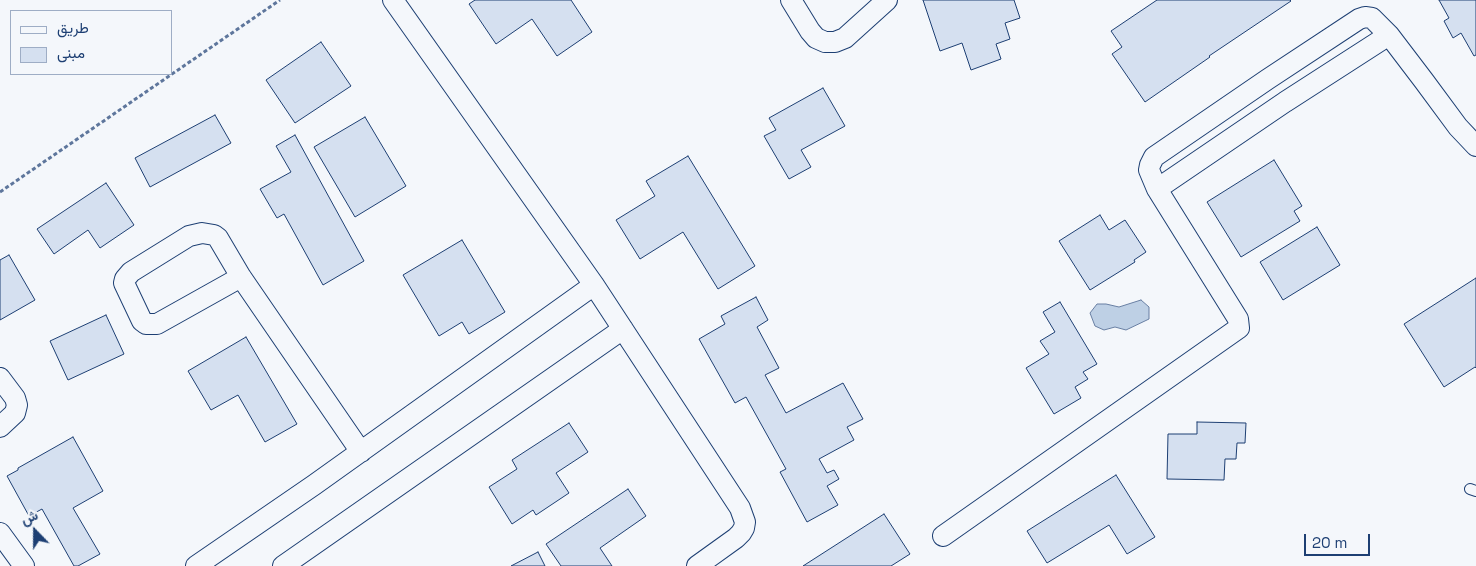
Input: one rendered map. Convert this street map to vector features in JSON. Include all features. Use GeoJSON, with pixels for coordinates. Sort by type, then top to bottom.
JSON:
{"type":"FeatureCollection","features":[{"type":"Feature","properties":{"kind":"street"},"geometry":{"type":"LineString","coordinates":[[393,0],[594,286],[743,515],[745,522],[741,533],[697,566]]}},
{"type":"Feature","properties":{"kind":"street"},"geometry":{"type":"LineString","coordinates":[[791,0],[810,31],[816,38],[825,42],[835,42],[845,38],[887,0]]}},
{"type":"Feature","properties":{"kind":"street"},"geometry":{"type":"LineString","coordinates":[[942,536],[1239,328],[1238,319],[1157,189],[1150,170],[1154,157],[1276,73],[1362,18],[1369,17],[1389,36],[1458,127],[1476,146]]}},
{"type":"Feature","properties":{"kind":"street"},"geometry":{"type":"LineString","coordinates":[[1157,189],[1285,102],[1389,36]]}},
{"type":"Feature","properties":{"kind":"street"},"geometry":{"type":"LineString","coordinates":[[240,277],[157,324],[146,324],[142,321],[124,283],[131,272],[189,236],[208,233],[218,238],[240,277],[361,452]]}},
{"type":"Feature","properties":{"kind":"street"},"geometry":{"type":"LineString","coordinates":[[196,566],[361,452],[594,286]]}},
{"type":"Feature","properties":{"kind":"street"},"geometry":{"type":"LineString","coordinates":[[283,566],[623,329]]}},
{"type":"Feature","properties":{"kind":"street"},"geometry":{"type":"LineString","coordinates":[[0,378],[18,405],[15,413],[0,428]]}},
{"type":"Feature","properties":{"kind":"street"},"geometry":{"type":"LineString","coordinates":[[0,533],[24,566]]}},
{"type":"Feature","properties":{"kind":"path"},"geometry":{"type":"LineString","coordinates":[[172,74],[280,0]]}},
{"type":"Feature","properties":{"kind":"path"},"geometry":{"type":"LineString","coordinates":[[0,192],[171,75]]}},
{"type":"Feature","properties":{"kind":"water"},"geometry":{"type":"Polygon","coordinates":[[[1141,300],[1149,307],[1149,319],[1126,330],[1115,327],[1104,330],[1095,326],[1090,313],[1097,304],[1119,307],[1141,300]]]}},
{"type":"Feature","properties":{"kind":"building"},"geometry":{"type":"Polygon","coordinates":[[[475,0],[571,0],[592,32],[557,56],[532,19],[496,44],[469,4],[475,0]]]}},
{"type":"Feature","properties":{"kind":"building"},"geometry":{"type":"Polygon","coordinates":[[[923,0],[1014,0],[1020,18],[1005,23],[1010,39],[996,44],[1001,59],[971,70],[962,43],[940,51],[923,0]]]}},
{"type":"Feature","properties":{"kind":"building"},"geometry":{"type":"Polygon","coordinates":[[[1157,0],[1291,1],[1145,102],[1112,54],[1122,47],[1111,31],[1157,0]]]}},
{"type":"Feature","properties":{"kind":"building"},"geometry":{"type":"Polygon","coordinates":[[[1439,0],[1476,0],[1476,55],[1474,56],[1461,33],[1453,38],[1444,21],[1449,18],[1439,0]]]}},
{"type":"Feature","properties":{"kind":"building"},"geometry":{"type":"Polygon","coordinates":[[[321,42],[351,86],[295,123],[266,80],[321,42]]]}},
{"type":"Feature","properties":{"kind":"building"},"geometry":{"type":"Polygon","coordinates":[[[823,88],[845,126],[801,150],[811,167],[789,179],[764,136],[776,130],[769,118],[823,88]]]}},
{"type":"Feature","properties":{"kind":"building"},"geometry":{"type":"Polygon","coordinates":[[[215,115],[231,143],[150,187],[135,158],[215,115]]]}},
{"type":"Feature","properties":{"kind":"building"},"geometry":{"type":"Polygon","coordinates":[[[365,117],[406,186],[355,217],[314,147],[365,117]]]}},
{"type":"Feature","properties":{"kind":"building"},"geometry":{"type":"Polygon","coordinates":[[[295,135],[364,261],[323,285],[284,214],[277,218],[260,189],[291,172],[276,146],[295,135]]]}},
{"type":"Feature","properties":{"kind":"building"},"geometry":{"type":"Polygon","coordinates":[[[688,156],[755,266],[718,289],[683,232],[640,259],[616,220],[655,196],[646,181],[688,156]]]}},
{"type":"Feature","properties":{"kind":"building"},"geometry":{"type":"Polygon","coordinates":[[[1274,160],[1302,206],[1294,211],[1300,221],[1241,257],[1207,202],[1274,160]]]}},
{"type":"Feature","properties":{"kind":"building"},"geometry":{"type":"Polygon","coordinates":[[[106,183],[134,225],[100,248],[88,230],[54,254],[37,229],[106,183]]]}},
{"type":"Feature","properties":{"kind":"building"},"geometry":{"type":"Polygon","coordinates":[[[1100,215],[1109,230],[1125,220],[1146,252],[1134,260],[1135,262],[1090,290],[1059,241],[1100,215]]]}},
{"type":"Feature","properties":{"kind":"building"},"geometry":{"type":"Polygon","coordinates":[[[1317,227],[1340,265],[1283,300],[1260,262],[1317,227]]]}},
{"type":"Feature","properties":{"kind":"building"},"geometry":{"type":"Polygon","coordinates":[[[462,240],[505,312],[469,334],[462,322],[439,336],[403,275],[462,240]]]}},
{"type":"Feature","properties":{"kind":"building"},"geometry":{"type":"Polygon","coordinates":[[[9,255],[35,300],[0,320],[0,260],[9,255]]]}},
{"type":"Feature","properties":{"kind":"building"},"geometry":{"type":"Polygon","coordinates":[[[1476,278],[1476,368],[1444,387],[1404,324],[1476,278]]]}},
{"type":"Feature","properties":{"kind":"building"},"geometry":{"type":"Polygon","coordinates":[[[756,297],[768,320],[757,327],[779,368],[765,375],[786,413],[843,383],[863,419],[847,427],[854,440],[819,459],[827,473],[834,470],[839,479],[827,486],[838,505],[807,522],[780,472],[786,469],[746,397],[735,403],[699,339],[725,324],[721,316],[756,297]]]}},
{"type":"Feature","properties":{"kind":"building"},"geometry":{"type":"Polygon","coordinates":[[[1060,302],[1097,364],[1083,372],[1088,379],[1075,387],[1081,398],[1054,414],[1026,368],[1049,354],[1040,341],[1055,332],[1043,312],[1060,302]]]}},
{"type":"Feature","properties":{"kind":"building"},"geometry":{"type":"Polygon","coordinates":[[[106,315],[124,354],[68,380],[50,341],[106,315]]]}},
{"type":"Feature","properties":{"kind":"building"},"geometry":{"type":"Polygon","coordinates":[[[246,337],[297,424],[265,442],[238,395],[211,410],[188,371],[246,337]]]}},
{"type":"Feature","properties":{"kind":"building"},"geometry":{"type":"Polygon","coordinates":[[[1197,422],[1246,423],[1245,443],[1237,443],[1236,459],[1225,459],[1224,480],[1167,479],[1168,434],[1197,434],[1197,422]]]}},
{"type":"Feature","properties":{"kind":"building"},"geometry":{"type":"Polygon","coordinates":[[[569,423],[588,452],[556,473],[569,493],[536,515],[533,510],[512,524],[489,487],[517,469],[512,460],[569,423]]]}},
{"type":"Feature","properties":{"kind":"building"},"geometry":{"type":"Polygon","coordinates":[[[73,437],[103,491],[73,508],[100,554],[78,566],[74,566],[42,509],[29,516],[7,476],[73,437]]]}},
{"type":"Feature","properties":{"kind":"building"},"geometry":{"type":"Polygon","coordinates":[[[1116,475],[1155,537],[1127,554],[1109,525],[1047,563],[1027,531],[1116,475]]]}},
{"type":"Feature","properties":{"kind":"building"},"geometry":{"type":"Polygon","coordinates":[[[628,489],[646,516],[600,548],[612,566],[561,566],[546,544],[628,489]]]}},
{"type":"Feature","properties":{"kind":"building"},"geometry":{"type":"Polygon","coordinates":[[[884,514],[910,554],[891,566],[803,566],[884,514]]]}},
{"type":"Feature","properties":{"kind":"building"},"geometry":{"type":"Polygon","coordinates":[[[538,552],[545,566],[511,566],[538,552]]]}}]}
